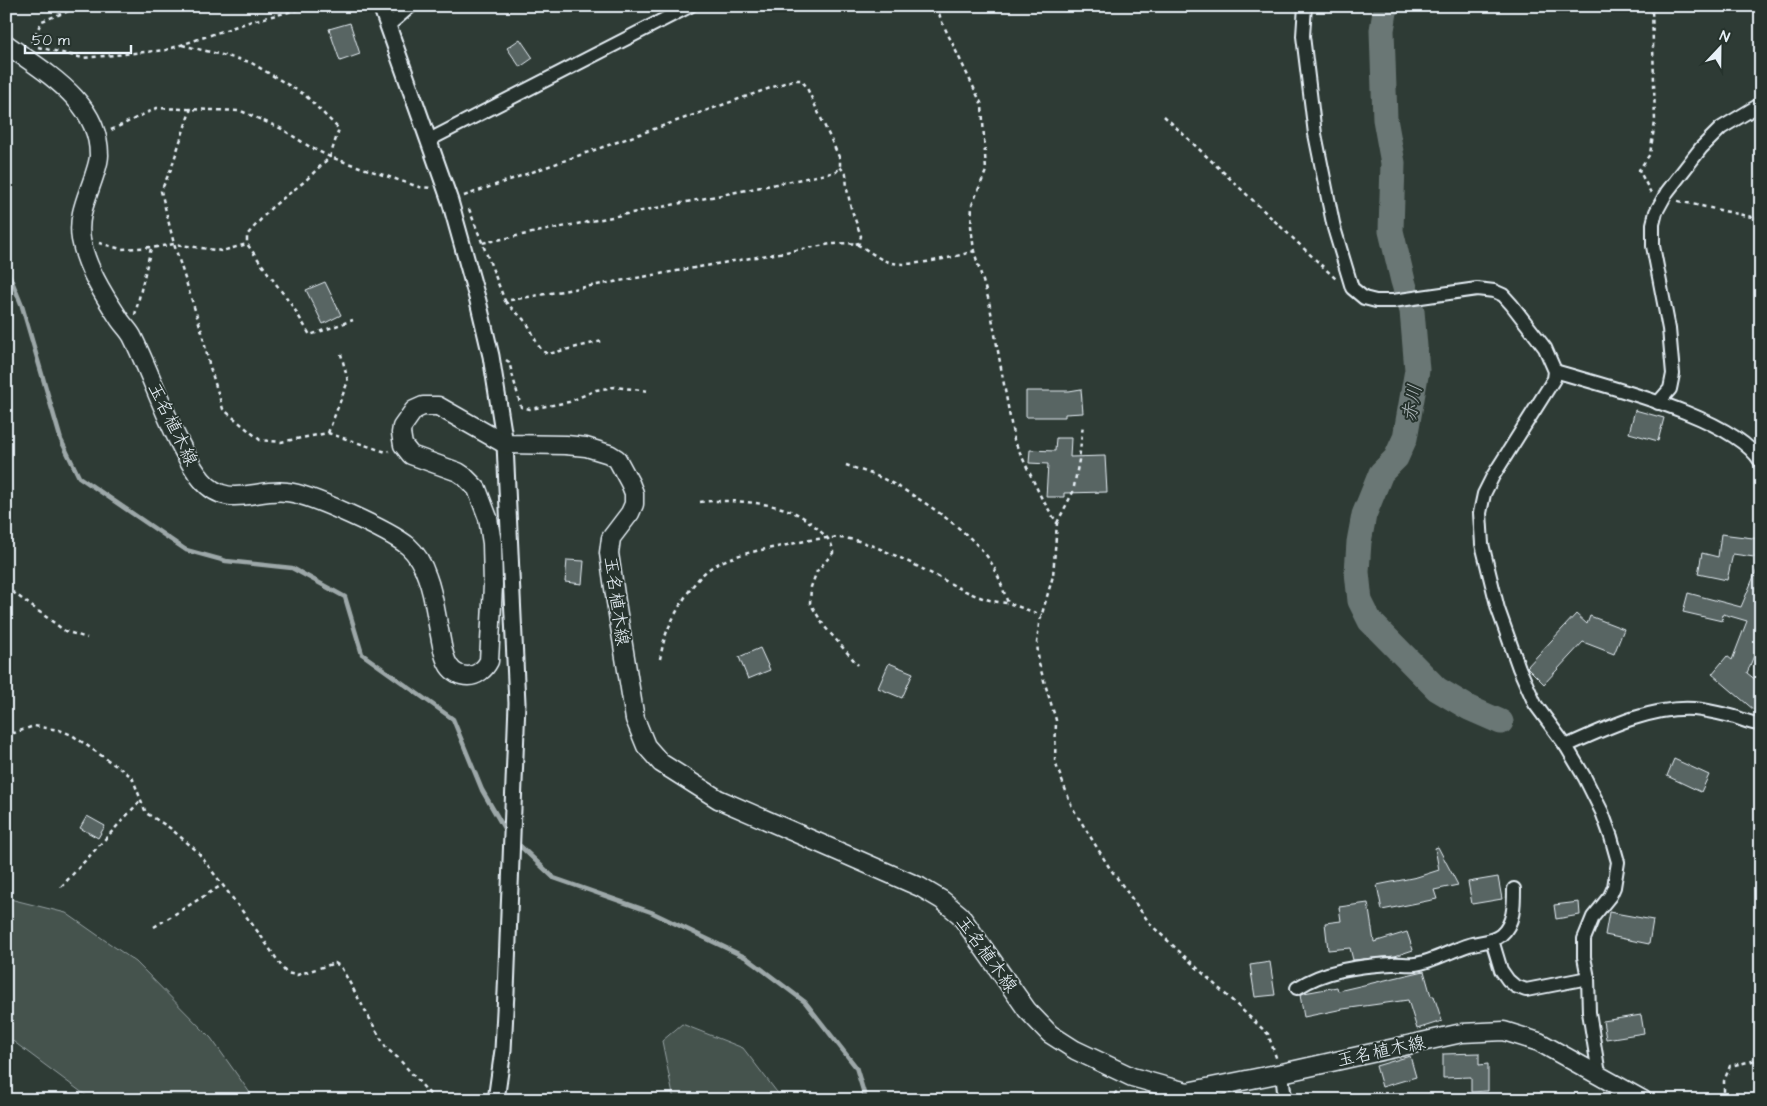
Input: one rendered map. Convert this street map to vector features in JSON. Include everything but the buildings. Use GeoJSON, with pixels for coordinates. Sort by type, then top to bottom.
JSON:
{"type":"FeatureCollection","features":[{"type":"Feature","properties":{"kind":"main road","name":"玉名植木線"},"geometry":{"type":"LineString","coordinates":[[6,44],[68,90],[85,111],[97,136],[100,157],[80,214],[81,236],[88,260],[96,280],[131,334],[174,433],[202,481],[216,492],[230,497],[242,497],[270,491],[304,495],[360,520],[406,545],[421,562],[428,578],[444,655],[448,665],[454,672],[462,676],[473,676],[487,665],[490,657],[493,585],[492,543],[488,518],[477,489],[458,472],[411,455],[404,445],[401,433],[405,421],[414,410],[430,405],[446,410],[505,444],[566,445],[599,450],[617,459],[634,493],[634,504],[630,513],[612,538],[609,552],[635,719],[646,746],[661,763],[718,799],[920,887],[942,900],[960,916],[1027,1010],[1050,1034],[1075,1050],[1132,1077],[1186,1096],[1462,1033],[1504,1031],[1539,1042],[1599,1074],[1633,1097]]}},
{"type":"Feature","properties":{"kind":"street"},"geometry":{"type":"LineString","coordinates":[[381,6],[429,140],[453,196],[491,356],[505,444],[517,703],[516,769],[503,1050],[496,1100]]}},
{"type":"Feature","properties":{"kind":"street"},"geometry":{"type":"LineString","coordinates":[[389,26],[410,6]]}},
{"type":"Feature","properties":{"kind":"street"},"geometry":{"type":"LineString","coordinates":[[429,140],[690,6]]}},
{"type":"Feature","properties":{"kind":"street"},"geometry":{"type":"LineString","coordinates":[[1305,6],[1303,36],[1316,142],[1334,228],[1352,288],[1364,298],[1376,302],[1477,289],[1494,291],[1503,295],[1512,305],[1545,348],[1555,371],[1554,378],[1493,476],[1484,494],[1480,513],[1482,544],[1498,609],[1519,668],[1535,704],[1566,746],[1602,812],[1618,862],[1614,887],[1610,896],[1593,917],[1584,939],[1589,1012],[1599,1074]]}},
{"type":"Feature","properties":{"kind":"street"},"geometry":{"type":"LineString","coordinates":[[1658,403],[1670,389],[1674,374],[1669,329],[1653,246],[1653,224],[1656,212],[1665,196],[1701,148],[1721,128],[1761,104]]}},
{"type":"Feature","properties":{"kind":"street"},"geometry":{"type":"LineString","coordinates":[[1555,371],[1691,415],[1724,431],[1750,448],[1761,462]]}},
{"type":"Feature","properties":{"kind":"street"},"geometry":{"type":"LineString","coordinates":[[1566,746],[1624,721],[1667,711],[1692,709],[1712,712],[1753,724],[1761,724]]}},
{"type":"Feature","properties":{"kind":"street"},"geometry":{"type":"LineString","coordinates":[[1296,988],[1326,973],[1384,964],[1414,964],[1458,948],[1492,940],[1500,936],[1511,922],[1514,889]]}},
{"type":"Feature","properties":{"kind":"street"},"geometry":{"type":"LineString","coordinates":[[1492,940],[1501,970],[1515,986],[1526,990],[1588,978]]}},
{"type":"Feature","properties":{"kind":"street"},"geometry":{"type":"LineString","coordinates":[[1282,1073],[1286,1100]]}},
{"type":"Feature","properties":{"kind":"path"},"geometry":{"type":"LineString","coordinates":[[82,6],[42,21],[29,45],[83,58],[166,50],[252,20],[313,6]]}},
{"type":"Feature","properties":{"kind":"path"},"geometry":{"type":"LineString","coordinates":[[937,6],[941,20],[982,106],[986,171],[972,205],[970,226],[974,251],[989,300],[1014,440],[1041,497],[1057,523]]}},
{"type":"Feature","properties":{"kind":"path"},"geometry":{"type":"LineString","coordinates":[[1652,6],[1655,122],[1650,154],[1639,170],[1650,193],[1688,204],[1761,219]]}},
{"type":"Feature","properties":{"kind":"path"},"geometry":{"type":"LineString","coordinates":[[182,45],[250,62],[305,95],[340,128],[330,157],[306,181],[270,208],[247,235],[247,244],[295,310],[310,335],[353,320]]}},
{"type":"Feature","properties":{"kind":"path"},"geometry":{"type":"LineString","coordinates":[[97,136],[158,108],[241,111],[282,129],[330,157],[419,187],[453,196],[793,80],[801,80],[806,86],[840,159],[840,167],[836,172],[482,243]]}},
{"type":"Feature","properties":{"kind":"path"},"geometry":{"type":"LineString","coordinates":[[191,108],[171,169],[161,191],[174,244],[202,332],[209,364],[223,409],[260,440],[281,442],[328,433],[386,452],[404,445]]}},
{"type":"Feature","properties":{"kind":"path"},"geometry":{"type":"LineString","coordinates":[[1164,116],[1336,279],[1346,288],[1352,288]]}},
{"type":"Feature","properties":{"kind":"path"},"geometry":{"type":"LineString","coordinates":[[505,301],[831,244],[854,244],[859,242],[861,236],[851,208],[846,174],[840,167]]}},
{"type":"Feature","properties":{"kind":"path"},"geometry":{"type":"LineString","coordinates":[[453,196],[482,243],[505,301],[527,322],[542,351],[548,354],[602,341]]}},
{"type":"Feature","properties":{"kind":"path"},"geometry":{"type":"LineString","coordinates":[[81,236],[121,249],[174,244],[222,251],[247,244]]}},
{"type":"Feature","properties":{"kind":"path"},"geometry":{"type":"LineString","coordinates":[[854,244],[881,260],[906,264],[974,251]]}},
{"type":"Feature","properties":{"kind":"path"},"geometry":{"type":"LineString","coordinates":[[131,334],[150,248],[154,247]]}},
{"type":"Feature","properties":{"kind":"path"},"geometry":{"type":"LineString","coordinates":[[328,433],[348,381],[341,354]]}},
{"type":"Feature","properties":{"kind":"path"},"geometry":{"type":"LineString","coordinates":[[491,356],[503,357],[509,362],[521,406],[530,409],[569,402],[596,390],[606,388],[615,387],[650,391]]}},
{"type":"Feature","properties":{"kind":"path"},"geometry":{"type":"LineString","coordinates":[[1083,424],[1073,492],[1057,523],[1053,576],[1039,624],[1037,643],[1039,664],[1056,720],[1056,762],[1072,807],[1110,867],[1151,925],[1268,1034],[1282,1073]]}},
{"type":"Feature","properties":{"kind":"path"},"geometry":{"type":"LineString","coordinates":[[846,465],[883,479],[919,500],[977,544],[992,564],[1008,603]]}},
{"type":"Feature","properties":{"kind":"path"},"geometry":{"type":"LineString","coordinates":[[700,502],[713,500],[734,501],[779,507],[795,513],[816,527],[827,538],[833,547],[833,553],[817,571],[811,587],[810,603],[824,626],[858,665]]}},
{"type":"Feature","properties":{"kind":"path"},"geometry":{"type":"LineString","coordinates":[[660,658],[667,631],[682,602],[699,578],[713,566],[735,556],[827,538],[843,537],[861,542],[896,556],[964,590],[997,603],[1008,603],[1042,615]]}},
{"type":"Feature","properties":{"kind":"path"},"geometry":{"type":"LineString","coordinates":[[6,587],[65,631],[87,638]]}},
{"type":"Feature","properties":{"kind":"path"},"geometry":{"type":"LineString","coordinates":[[6,728],[14,733],[34,726],[59,730],[72,735],[132,776],[146,812],[170,828],[197,851],[261,936],[286,973],[297,974],[335,963],[341,967],[386,1048],[398,1058],[436,1100]]}},
{"type":"Feature","properties":{"kind":"path"},"geometry":{"type":"LineString","coordinates":[[61,887],[141,800]]}},
{"type":"Feature","properties":{"kind":"path"},"geometry":{"type":"LineString","coordinates":[[154,927],[222,885]]}},
{"type":"Feature","properties":{"kind":"path"},"geometry":{"type":"LineString","coordinates":[[1724,1100],[1724,1081],[1730,1066],[1761,1059]]}},
{"type":"Feature","properties":{"kind":"shaded area"},"geometry":{"type":"Polygon","coordinates":[[[6,898],[66,913],[136,962],[211,1038],[255,1100],[92,1100],[6,1036],[6,898]]]}},
{"type":"Feature","properties":{"kind":"shaded area"},"geometry":{"type":"Polygon","coordinates":[[[682,1024],[743,1048],[783,1100],[674,1100],[662,1041],[682,1024]]]}},
{"type":"Feature","properties":{"kind":"waterway","name":"赤川"},"geometry":{"type":"LineString","coordinates":[[1386,6],[1382,30],[1385,119],[1393,163],[1391,231],[1412,311],[1417,370],[1405,438],[1396,458],[1381,473],[1364,515],[1359,542],[1357,572],[1360,601],[1370,621],[1437,689],[1469,708],[1501,722]]}},
{"type":"Feature","properties":{"kind":"waterway"},"geometry":{"type":"LineString","coordinates":[[6,271],[22,306],[61,440],[79,477],[186,550],[226,561],[292,568],[345,597],[362,654],[453,719],[482,790],[508,835]]}},
{"type":"Feature","properties":{"kind":"waterway"},"geometry":{"type":"LineString","coordinates":[[516,842],[554,878],[651,912],[747,958],[805,1002],[856,1067],[866,1100]]}}]}
